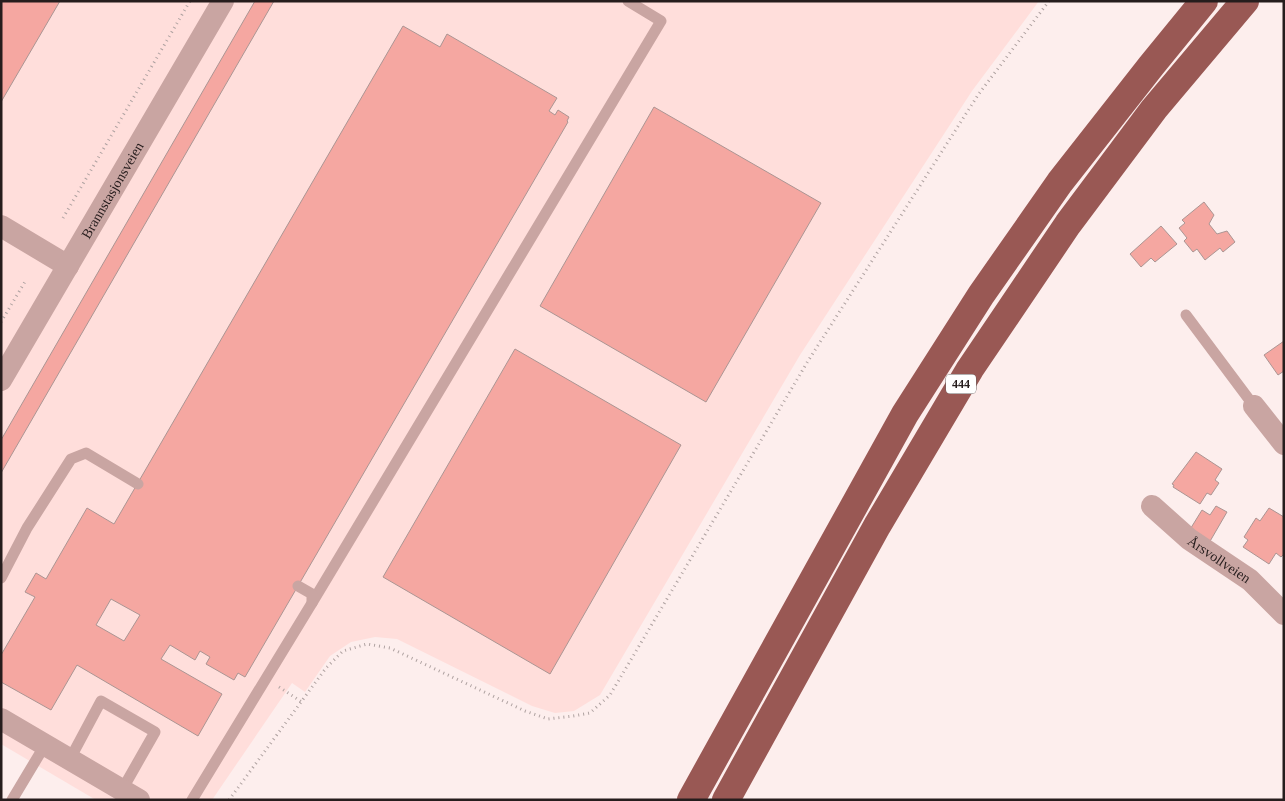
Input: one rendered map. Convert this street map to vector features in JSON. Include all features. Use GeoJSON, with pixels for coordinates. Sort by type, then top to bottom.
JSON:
{"type":"FeatureCollection","features":[{"type":"Feature","properties":{"kind":"highway","name":"444"},"geometry":{"type":"LineString","coordinates":[[691,800],[905,414],[980,295],[1060,182],[1204,1]]}},
{"type":"Feature","properties":{"kind":"highway","name":"444"},"geometry":{"type":"LineString","coordinates":[[726,800],[877,526],[970,368],[1068,224],[1154,109],[1245,1]]}},
{"type":"Feature","properties":{"kind":"street","name":"Brannstasjonsveien"},"geometry":{"type":"LineString","coordinates":[[1,380],[223,1]]}},
{"type":"Feature","properties":{"kind":"street"},"geometry":{"type":"LineString","coordinates":[[1,226],[68,266]]}},
{"type":"Feature","properties":{"kind":"street"},"geometry":{"type":"LineString","coordinates":[[1254,406],[1284,444]]}},
{"type":"Feature","properties":{"kind":"street","name":"Årsvollveien"},"geometry":{"type":"LineString","coordinates":[[1152,506],[1189,539],[1250,580],[1284,614]]}},
{"type":"Feature","properties":{"kind":"street"},"geometry":{"type":"LineString","coordinates":[[1,718],[131,795]]}},
{"type":"Feature","properties":{"kind":"lane"},"geometry":{"type":"LineString","coordinates":[[192,800],[661,21],[628,1]]}},
{"type":"Feature","properties":{"kind":"lane"},"geometry":{"type":"LineString","coordinates":[[1186,315],[1254,406]]}},
{"type":"Feature","properties":{"kind":"lane"},"geometry":{"type":"LineString","coordinates":[[1,578],[27,528],[71,459],[86,453],[138,484]]}},
{"type":"Feature","properties":{"kind":"lane"},"geometry":{"type":"LineString","coordinates":[[298,586],[312,594],[312,603]]}},
{"type":"Feature","properties":{"kind":"lane"},"geometry":{"type":"LineString","coordinates":[[70,759],[101,701],[155,732],[131,795]]}},
{"type":"Feature","properties":{"kind":"lane"},"geometry":{"type":"LineString","coordinates":[[12,800],[45,745]]}},
{"type":"Feature","properties":{"kind":"path"},"geometry":{"type":"LineString","coordinates":[[62,218],[190,1]]}},
{"type":"Feature","properties":{"kind":"path"},"geometry":{"type":"LineString","coordinates":[[229,800],[326,668],[343,651],[367,644],[390,648],[525,711],[548,719],[590,712],[610,694],[808,361],[978,95],[1049,1]]}},
{"type":"Feature","properties":{"kind":"path"},"geometry":{"type":"LineString","coordinates":[[1,322],[26,280]]}},
{"type":"Feature","properties":{"kind":"path"},"geometry":{"type":"LineString","coordinates":[[267,678],[302,702]]}},
{"type":"Feature","properties":{"kind":"shaded area"},"geometry":{"type":"Polygon","coordinates":[[[1,1],[1039,1],[972,91],[800,355],[600,695],[574,711],[555,713],[532,706],[397,639],[375,637],[351,642],[330,656],[305,692],[292,683],[212,800],[96,800],[1,744],[1,1]]]}},
{"type":"Feature","properties":{"kind":"building"},"geometry":{"type":"Polygon","coordinates":[[[1,1],[60,1],[1,102],[1,1]]]}},
{"type":"Feature","properties":{"kind":"building"},"geometry":{"type":"Polygon","coordinates":[[[255,1],[274,1],[1,473],[1,440],[255,1]]]}},
{"type":"Feature","properties":{"kind":"building"},"geometry":{"type":"Polygon","coordinates":[[[403,26],[440,47],[447,34],[557,98],[549,111],[555,115],[558,110],[569,117],[568,122],[245,677],[238,673],[234,680],[206,664],[210,657],[200,651],[195,660],[170,645],[161,659],[222,694],[198,736],[77,665],[51,710],[1,682],[1,655],[35,597],[25,592],[36,573],[46,579],[87,508],[114,524],[403,26]],[[111,599],[96,625],[124,641],[140,615],[111,599]]]}},
{"type":"Feature","properties":{"kind":"building"},"geometry":{"type":"Polygon","coordinates":[[[654,107],[821,203],[706,402],[540,306],[654,107]]]}},
{"type":"Feature","properties":{"kind":"building"},"geometry":{"type":"Polygon","coordinates":[[[1204,202],[1214,215],[1209,224],[1217,234],[1227,231],[1235,242],[1223,252],[1220,248],[1205,260],[1197,249],[1193,252],[1184,241],[1187,238],[1179,228],[1185,223],[1182,220],[1204,202]]]}},
{"type":"Feature","properties":{"kind":"building"},"geometry":{"type":"Polygon","coordinates":[[[1161,226],[1177,244],[1155,262],[1151,258],[1141,267],[1130,254],[1161,226]]]}},
{"type":"Feature","properties":{"kind":"building"},"geometry":{"type":"Polygon","coordinates":[[[1284,341],[1284,371],[1278,375],[1264,355],[1284,341]]]}},
{"type":"Feature","properties":{"kind":"building"},"geometry":{"type":"Polygon","coordinates":[[[515,349],[681,445],[550,674],[383,577],[515,349]]]}},
{"type":"Feature","properties":{"kind":"building"},"geometry":{"type":"Polygon","coordinates":[[[1196,452],[1222,469],[1215,480],[1219,483],[1211,495],[1207,493],[1200,504],[1173,487],[1174,485],[1172,484],[1196,452]]]}},
{"type":"Feature","properties":{"kind":"building"},"geometry":{"type":"Polygon","coordinates":[[[1216,506],[1227,512],[1209,543],[1189,531],[1202,510],[1210,515],[1216,506]]]}},
{"type":"Feature","properties":{"kind":"building"},"geometry":{"type":"Polygon","coordinates":[[[1269,508],[1284,517],[1284,554],[1281,557],[1276,553],[1269,564],[1243,547],[1248,540],[1244,537],[1256,518],[1260,521],[1269,508]]]}}]}
